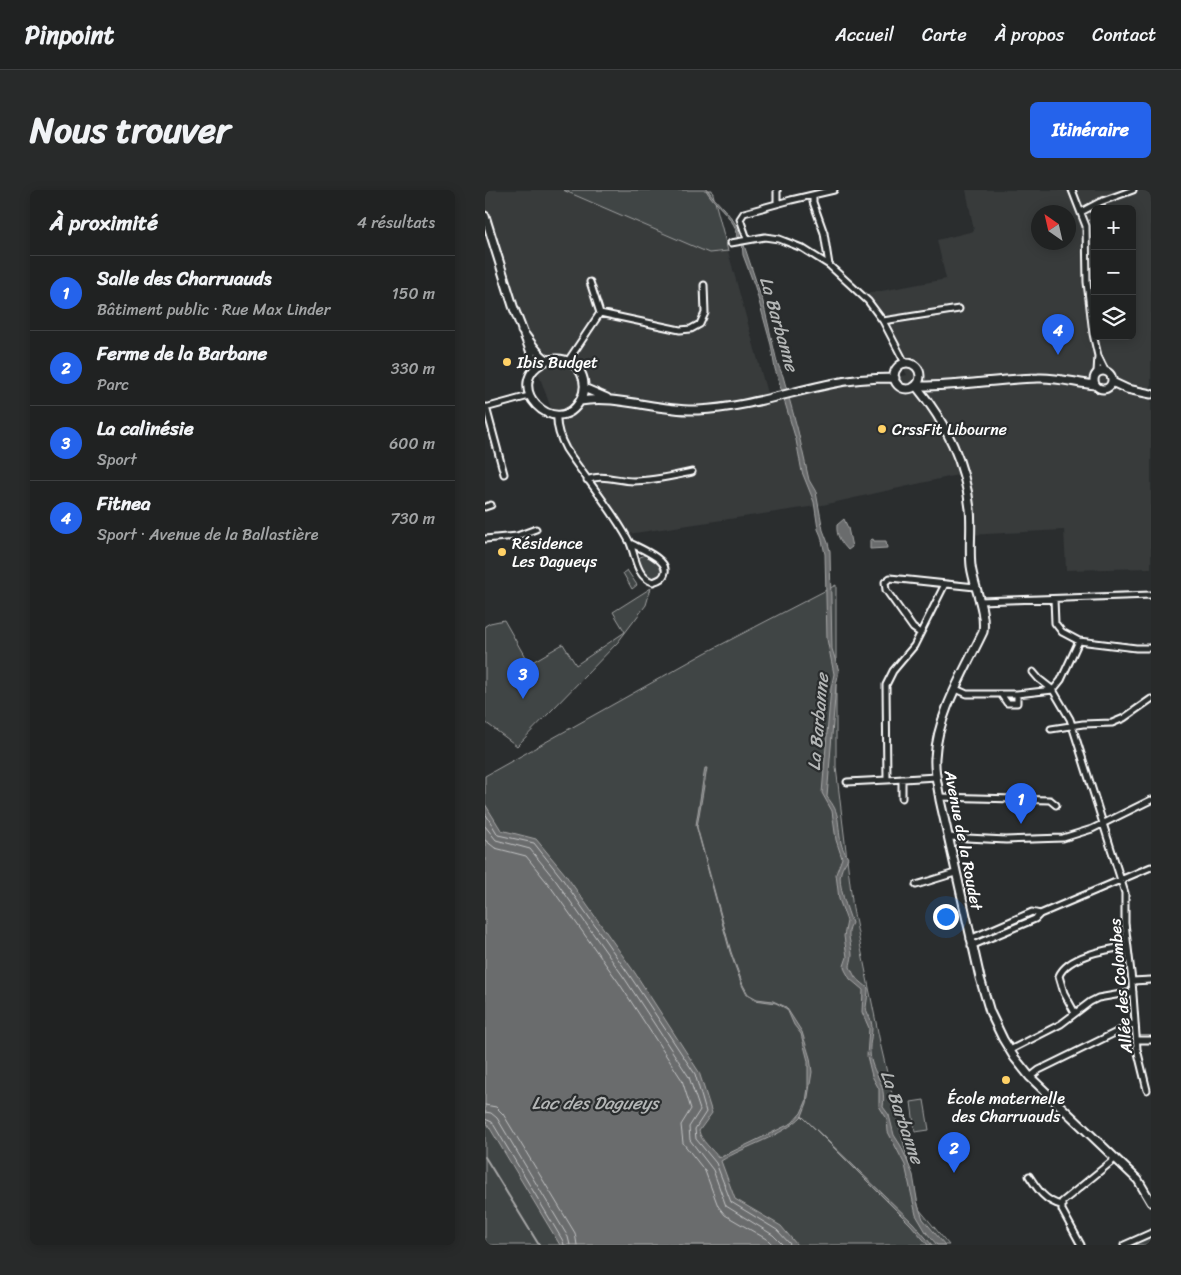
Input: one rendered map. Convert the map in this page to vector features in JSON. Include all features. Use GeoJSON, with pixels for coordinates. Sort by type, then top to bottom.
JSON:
{"type":"FeatureCollection","features":[{"type":"Feature","properties":{"kind":"main road"},"geometry":{"type":"LineString","coordinates":[[485,216],[513,306],[535,368]]}},
{"type":"Feature","properties":{"kind":"main road"},"geometry":{"type":"LineString","coordinates":[[522,331],[541,355],[548,360]]}},
{"type":"Feature","properties":{"kind":"main road"},"geometry":{"type":"LineString","coordinates":[[561,359],[568,361],[580,372],[584,388],[580,401],[566,413],[548,414],[533,404],[529,396],[529,381],[535,368],[548,360],[561,359]]}},
{"type":"Feature","properties":{"kind":"main road"},"geometry":{"type":"LineString","coordinates":[[930,385],[920,376],[917,367],[913,365],[905,363],[897,369],[895,378],[898,384],[905,388],[1040,378],[1095,385],[1104,389],[1110,386],[1112,382],[1111,375],[1105,370],[1074,382]]}},
{"type":"Feature","properties":{"kind":"main road"},"geometry":{"type":"LineString","coordinates":[[1095,374],[1095,385]]}},
{"type":"Feature","properties":{"kind":"main road"},"geometry":{"type":"LineString","coordinates":[[915,386],[920,376]]}},
{"type":"Feature","properties":{"kind":"main road"},"geometry":{"type":"LineString","coordinates":[[580,401],[595,399],[673,410],[699,410],[769,399],[832,383],[895,378]]}},
{"type":"Feature","properties":{"kind":"main road"},"geometry":{"type":"LineString","coordinates":[[1112,382],[1127,389],[1151,394]]}},
{"type":"Feature","properties":{"kind":"main road"},"geometry":{"type":"LineString","coordinates":[[925,396],[930,385]]}},
{"type":"Feature","properties":{"kind":"main road","name":"Avenue de la Roudet"},"geometry":{"type":"LineString","coordinates":[[915,386],[935,410],[949,436],[965,478],[970,510],[971,566],[985,620],[983,632],[956,689],[940,729],[935,757],[939,797],[984,994],[990,1012],[1010,1050],[1031,1077],[1116,1158],[1137,1180],[1151,1202]]}},
{"type":"Feature","properties":{"kind":"main road"},"geometry":{"type":"LineString","coordinates":[[584,388],[619,402]]}},
{"type":"Feature","properties":{"kind":"street"},"geometry":{"type":"LineString","coordinates":[[777,190],[777,203]]}},
{"type":"Feature","properties":{"kind":"street"},"geometry":{"type":"LineString","coordinates":[[747,239],[740,219],[742,214],[747,211],[834,190]]}},
{"type":"Feature","properties":{"kind":"street"},"geometry":{"type":"LineString","coordinates":[[1072,190],[1086,226],[1087,282],[1093,334],[1098,356],[1105,370]]}},
{"type":"Feature","properties":{"kind":"street"},"geometry":{"type":"LineString","coordinates":[[1081,212],[1100,202],[1133,190]]}},
{"type":"Feature","properties":{"kind":"street"},"geometry":{"type":"LineString","coordinates":[[813,195],[813,202],[824,233],[829,265]]}},
{"type":"Feature","properties":{"kind":"street"},"geometry":{"type":"LineString","coordinates":[[731,242],[765,236],[790,242],[829,265],[868,301],[883,321],[905,363]]}},
{"type":"Feature","properties":{"kind":"street"},"geometry":{"type":"LineString","coordinates":[[590,282],[600,313]]}},
{"type":"Feature","properties":{"kind":"street"},"geometry":{"type":"LineString","coordinates":[[600,313],[680,330],[691,329],[700,324],[705,313],[704,285]]}},
{"type":"Feature","properties":{"kind":"street"},"geometry":{"type":"LineString","coordinates":[[883,321],[959,309]]}},
{"type":"Feature","properties":{"kind":"street"},"geometry":{"type":"LineString","coordinates":[[568,361],[600,313]]}},
{"type":"Feature","properties":{"kind":"street"},"geometry":{"type":"LineString","coordinates":[[1095,374],[1098,356]]}},
{"type":"Feature","properties":{"kind":"street"},"geometry":{"type":"LineString","coordinates":[[504,474],[485,408],[529,396]]}},
{"type":"Feature","properties":{"kind":"street"},"geometry":{"type":"LineString","coordinates":[[557,415],[559,438],[630,543],[634,558],[645,577],[653,582],[659,580],[664,575],[665,568],[661,560],[630,543]]}},
{"type":"Feature","properties":{"kind":"street"},"geometry":{"type":"LineString","coordinates":[[587,480],[595,477],[632,481],[648,480],[692,472]]}},
{"type":"Feature","properties":{"kind":"street"},"geometry":{"type":"LineString","coordinates":[[485,507],[491,505]]}},
{"type":"Feature","properties":{"kind":"street"},"geometry":{"type":"LineString","coordinates":[[485,539],[511,537],[536,529]]}},
{"type":"Feature","properties":{"kind":"street"},"geometry":{"type":"LineString","coordinates":[[634,558],[640,554],[647,553]]}},
{"type":"Feature","properties":{"kind":"street"},"geometry":{"type":"LineString","coordinates":[[920,633],[913,628],[886,590],[885,582],[890,578],[975,587]]}},
{"type":"Feature","properties":{"kind":"street"},"geometry":{"type":"LineString","coordinates":[[887,780],[887,685],[893,671],[914,646],[945,584]]}},
{"type":"Feature","properties":{"kind":"street"},"geometry":{"type":"LineString","coordinates":[[979,601],[1151,595]]}},
{"type":"Feature","properties":{"kind":"street"},"geometry":{"type":"LineString","coordinates":[[1054,599],[1055,623],[1062,632],[1079,641],[1151,648]]}},
{"type":"Feature","properties":{"kind":"street"},"geometry":{"type":"LineString","coordinates":[[956,689],[967,694],[1017,694],[1053,690],[1061,680],[1079,641]]}},
{"type":"Feature","properties":{"kind":"street","name":"Allée des Colombes"},"geometry":{"type":"LineString","coordinates":[[1033,672],[1053,690],[1066,709],[1125,893],[1125,923],[1137,1049],[1147,1090]]}},
{"type":"Feature","properties":{"kind":"street"},"geometry":{"type":"LineString","coordinates":[[1001,694],[1007,703],[1017,703],[1017,694]]}},
{"type":"Feature","properties":{"kind":"street"},"geometry":{"type":"LineString","coordinates":[[1051,729],[1112,723],[1124,718],[1141,704],[1151,699]]}},
{"type":"Feature","properties":{"kind":"street"},"geometry":{"type":"LineString","coordinates":[[847,782],[936,777]]}},
{"type":"Feature","properties":{"kind":"street"},"geometry":{"type":"LineString","coordinates":[[902,779],[902,798]]}},
{"type":"Feature","properties":{"kind":"street"},"geometry":{"type":"LineString","coordinates":[[939,797],[1049,800],[1056,805]]}},
{"type":"Feature","properties":{"kind":"street"},"geometry":{"type":"LineString","coordinates":[[948,837],[1006,840],[1063,838],[1082,834],[1151,800]]}},
{"type":"Feature","properties":{"kind":"street"},"geometry":{"type":"LineString","coordinates":[[971,943],[1032,912],[1040,914],[1151,867]]}},
{"type":"Feature","properties":{"kind":"street"},"geometry":{"type":"LineString","coordinates":[[916,885],[955,873]]}},
{"type":"Feature","properties":{"kind":"street"},"geometry":{"type":"LineString","coordinates":[[1075,1013],[1059,976],[1061,969],[1071,962],[1098,952],[1127,946]]}},
{"type":"Feature","properties":{"kind":"street"},"geometry":{"type":"LineString","coordinates":[[1132,981],[1151,980]]}},
{"type":"Feature","properties":{"kind":"street"},"geometry":{"type":"LineString","coordinates":[[1010,1050],[1061,1024],[1098,998],[1133,992]]}},
{"type":"Feature","properties":{"kind":"street"},"geometry":{"type":"LineString","coordinates":[[1031,1077],[1039,1070],[1135,1023]]}},
{"type":"Feature","properties":{"kind":"street"},"geometry":{"type":"LineString","coordinates":[[1137,1040],[1151,1040]]}},
{"type":"Feature","properties":{"kind":"street"},"geometry":{"type":"LineString","coordinates":[[1081,1245],[1061,1205],[1064,1199],[1116,1158]]}},
{"type":"Feature","properties":{"kind":"street"},"geometry":{"type":"LineString","coordinates":[[1029,1176],[1041,1194],[1053,1203],[1061,1205]]}},
{"type":"Feature","properties":{"kind":"street"},"geometry":{"type":"LineString","coordinates":[[1124,1245],[1151,1233]]}},
{"type":"Feature","properties":{"kind":"shaded area"},"geometry":{"type":"Polygon","coordinates":[[[485,190],[563,190],[709,253],[728,251],[768,397],[907,375],[865,294],[946,279],[937,240],[974,231],[966,190],[1151,190],[1151,568],[1066,570],[1064,530],[969,535],[970,512],[962,474],[823,505],[628,534],[583,474],[553,414],[494,251],[485,219],[485,190]]]}},
{"type":"Feature","properties":{"kind":"shaded area"},"geometry":{"type":"Polygon","coordinates":[[[563,190],[712,190],[728,251],[709,253],[563,190]]]}},
{"type":"Feature","properties":{"kind":"shaded area"},"geometry":{"type":"Polygon","coordinates":[[[646,555],[661,567],[661,574],[653,580],[643,572],[637,561],[640,557],[646,555]]]}},
{"type":"Feature","properties":{"kind":"shaded area"},"geometry":{"type":"Polygon","coordinates":[[[627,570],[637,585],[632,589],[623,573],[627,570]]]}},
{"type":"Feature","properties":{"kind":"shaded area"},"geometry":{"type":"Polygon","coordinates":[[[836,585],[836,767],[853,909],[881,1047],[919,1209],[949,1245],[485,1245],[485,776],[705,653],[836,585]]]}},
{"type":"Feature","properties":{"kind":"shaded area"},"geometry":{"type":"Polygon","coordinates":[[[651,588],[646,605],[618,642],[517,746],[485,722],[485,626],[504,620],[529,664],[563,644],[576,665],[625,632],[613,612],[651,588]]]}},
{"type":"Feature","properties":{"kind":"shaded area"},"geometry":{"type":"Polygon","coordinates":[[[924,1100],[929,1130],[915,1132],[911,1102],[924,1100]]]}},
{"type":"Feature","properties":{"kind":"shaded area"},"geometry":{"type":"Polygon","coordinates":[[[1151,1233],[1151,1245],[1123,1245],[1151,1233]]]}},
{"type":"Feature","properties":{"kind":"water"},"geometry":{"type":"Polygon","coordinates":[[[706,190],[732,218],[739,231],[740,238],[738,238],[729,218],[706,190]]]}},
{"type":"Feature","properties":{"kind":"water"},"geometry":{"type":"Polygon","coordinates":[[[742,242],[763,302],[777,362],[783,376],[798,431],[809,480],[816,492],[823,530],[830,551],[832,649],[839,671],[836,685],[827,797],[837,813],[841,845],[848,858],[842,870],[840,883],[852,923],[849,931],[852,951],[850,967],[855,977],[868,988],[866,1009],[872,1025],[871,1060],[883,1091],[883,1107],[889,1115],[894,1135],[901,1146],[913,1175],[918,1205],[923,1219],[945,1245],[937,1245],[926,1232],[916,1215],[905,1165],[888,1132],[887,1119],[879,1106],[879,1089],[872,1076],[867,1056],[869,1028],[862,1012],[863,990],[850,979],[844,966],[847,957],[844,936],[847,921],[839,899],[836,874],[842,858],[836,840],[832,811],[822,793],[831,688],[834,674],[827,639],[825,554],[818,529],[814,502],[802,472],[796,440],[775,369],[771,345],[755,287],[743,255],[742,242]]]}},
{"type":"Feature","properties":{"kind":"water"},"geometry":{"type":"Polygon","coordinates":[[[844,519],[852,547],[848,550],[837,532],[837,525],[844,519]]]}},
{"type":"Feature","properties":{"kind":"water"},"geometry":{"type":"Polygon","coordinates":[[[873,539],[874,541],[886,541],[887,548],[870,549],[870,540],[873,539]]]}},
{"type":"Feature","properties":{"kind":"water","name":"Lac des Dagueys"},"geometry":{"type":"Polygon","coordinates":[[[705,768],[707,768],[697,827],[731,952],[748,994],[757,999],[773,1001],[786,1007],[802,1032],[812,1072],[807,1103],[802,1116],[785,1129],[721,1161],[735,1199],[781,1226],[797,1245],[560,1245],[485,1120],[485,804],[501,830],[536,839],[565,874],[635,973],[699,1072],[712,1113],[699,1131],[704,1142],[719,1158],[792,1123],[801,1113],[806,1102],[808,1061],[801,1034],[794,1025],[787,1009],[776,1003],[755,1000],[747,995],[742,985],[730,952],[696,825],[705,768]]]}},
{"type":"Feature","properties":{"kind":"water"},"geometry":{"type":"Polygon","coordinates":[[[802,1116],[913,1223],[932,1245],[928,1245],[911,1225],[802,1116]]]}},
{"type":"Feature","properties":{"kind":"waterway"},"geometry":{"type":"LineString","coordinates":[[485,1157],[539,1245]]}},
{"type":"Feature","properties":{"kind":"place","name":"Fitnea"},"geometry":{"type":"Point","coordinates":[1058,355]}},
{"type":"Feature","properties":{"kind":"place","name":"Ibis Budget"},"geometry":{"type":"Point","coordinates":[507,362]}},
{"type":"Feature","properties":{"kind":"place","name":"CrssFit Libourne"},"geometry":{"type":"Point","coordinates":[882,429]}},
{"type":"Feature","properties":{"kind":"place","name":"Résidence Les Dagueys"},"geometry":{"type":"Point","coordinates":[502,552]}},
{"type":"Feature","properties":{"kind":"place","name":"La calinésie"},"geometry":{"type":"Point","coordinates":[523,699]}},
{"type":"Feature","properties":{"kind":"place","name":"Salle des Charruauds"},"geometry":{"type":"Point","coordinates":[1021,824]}},
{"type":"Feature","properties":{"kind":"place","name":"École maternelle des Charruauds"},"geometry":{"type":"Point","coordinates":[1006,1080]}},
{"type":"Feature","properties":{"kind":"place","name":"Ferme de la Barbane"},"geometry":{"type":"Point","coordinates":[954,1173]}},
{"type":"Feature","properties":{"kind":"water label","name":"La Barbanne"},"geometry":{"type":"Point","coordinates":[779,324]}},
{"type":"Feature","properties":{"kind":"water label","name":"La Barbanne"},"geometry":{"type":"Point","coordinates":[818,722]}},
{"type":"Feature","properties":{"kind":"water label","name":"La Barbanne"},"geometry":{"type":"Point","coordinates":[902,1117]}}]}
